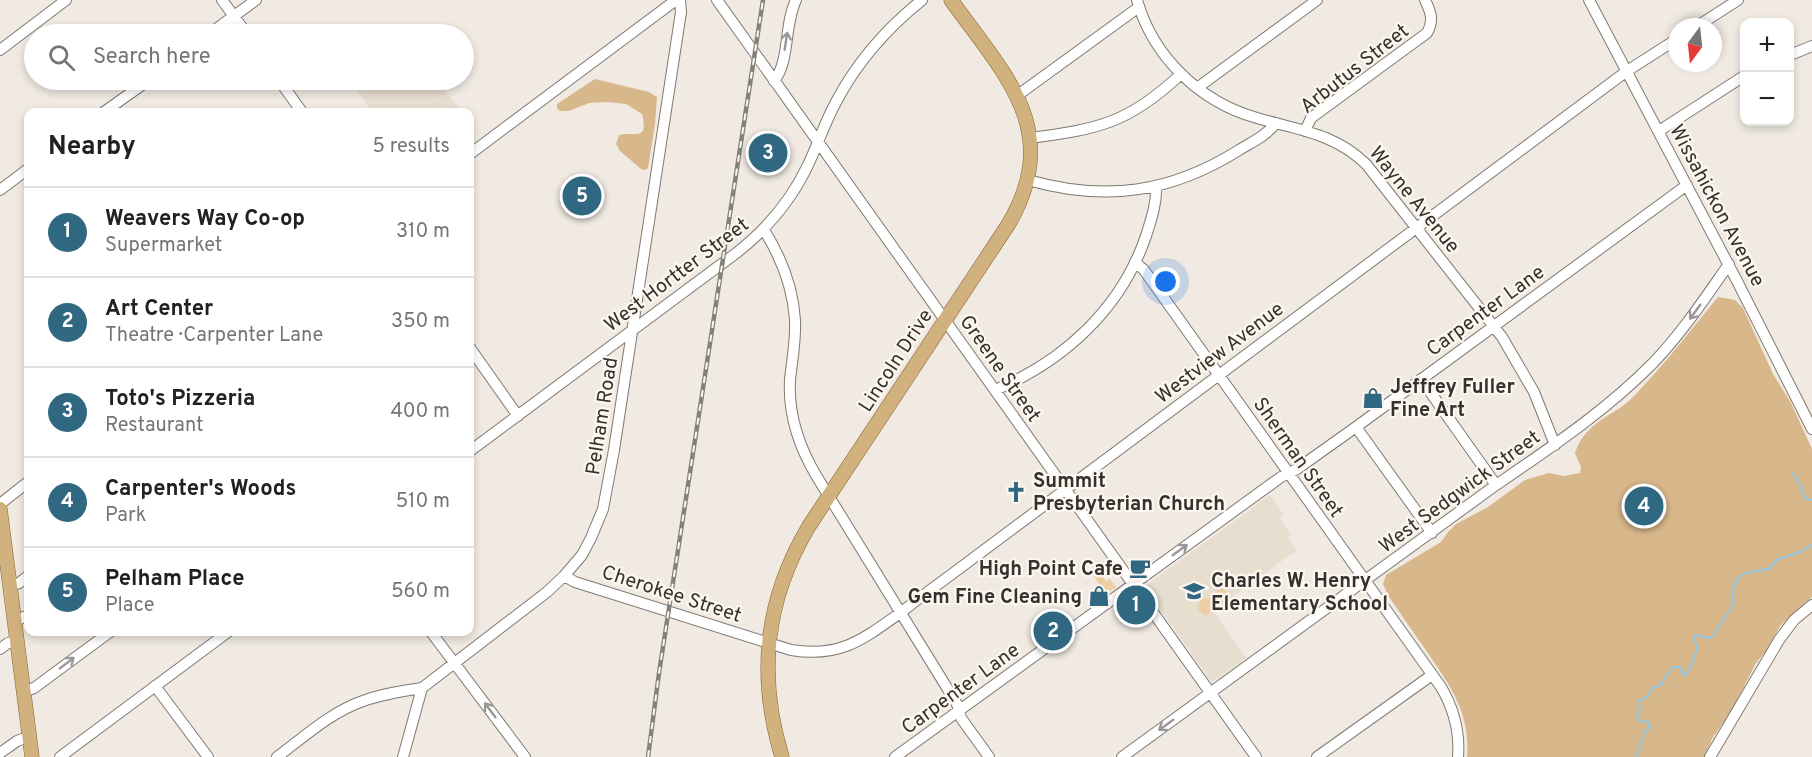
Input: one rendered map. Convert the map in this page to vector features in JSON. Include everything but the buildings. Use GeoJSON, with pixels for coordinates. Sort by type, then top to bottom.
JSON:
{"type":"FeatureCollection","features":[{"type":"Feature","properties":{"kind":"main road","name":"Lincoln Drive"},"geometry":{"type":"LineString","coordinates":[[782,757],[770,706],[767,667],[775,606],[786,570],[802,537],[1015,213],[1028,180],[1031,158],[1026,115],[1006,77],[951,0]]}},
{"type":"Feature","properties":{"kind":"main road"},"geometry":{"type":"LineString","coordinates":[[0,507],[32,757]]}},
{"type":"Feature","properties":{"kind":"street"},"geometry":{"type":"LineString","coordinates":[[34,24],[66,0]]}},
{"type":"Feature","properties":{"kind":"street"},"geometry":{"type":"LineString","coordinates":[[222,0],[240,24]]}},
{"type":"Feature","properties":{"kind":"street"},"geometry":{"type":"LineString","coordinates":[[223,24],[256,0]]}},
{"type":"Feature","properties":{"kind":"street"},"geometry":{"type":"LineString","coordinates":[[474,151],[678,0]]}},
{"type":"Feature","properties":{"kind":"street","name":"Pelham Road"},"geometry":{"type":"LineString","coordinates":[[422,688],[540,598],[564,576],[582,555],[603,508],[609,484],[681,12],[678,0]]}},
{"type":"Feature","properties":{"kind":"street","name":"Greene Street"},"geometry":{"type":"LineString","coordinates":[[717,0],[1256,757]]}},
{"type":"Feature","properties":{"kind":"street"},"geometry":{"type":"LineString","coordinates":[[774,81],[782,67],[789,18],[796,0]]}},
{"type":"Feature","properties":{"kind":"street","name":"West Hortter Street"},"geometry":{"type":"LineString","coordinates":[[474,448],[764,230],[798,185],[837,99],[866,56],[898,20],[922,0]]}},
{"type":"Feature","properties":{"kind":"street"},"geometry":{"type":"LineString","coordinates":[[1197,88],[1317,0]]}},
{"type":"Feature","properties":{"kind":"street","name":"Arbutus Street"},"geometry":{"type":"LineString","coordinates":[[1305,131],[1311,118],[1426,33],[1431,20],[1430,9],[1425,0]]}},
{"type":"Feature","properties":{"kind":"street","name":"Wissahickon Avenue"},"geometry":{"type":"LineString","coordinates":[[1589,0],[1729,264],[1812,429]]}},
{"type":"Feature","properties":{"kind":"street"},"geometry":{"type":"LineString","coordinates":[[1707,18],[1723,4],[1738,0]]}},
{"type":"Feature","properties":{"kind":"street"},"geometry":{"type":"LineString","coordinates":[[1017,95],[1138,3]]}},
{"type":"Feature","properties":{"kind":"street","name":"Wayne Avenue"},"geometry":{"type":"LineString","coordinates":[[1138,3],[1155,41],[1181,74],[1197,88],[1235,111],[1341,143],[1366,164],[1510,348],[1539,405],[1555,445]]}},
{"type":"Feature","properties":{"kind":"street"},"geometry":{"type":"LineString","coordinates":[[0,50],[24,32]]}},
{"type":"Feature","properties":{"kind":"street","name":"Westview Avenue"},"geometry":{"type":"LineString","coordinates":[[769,644],[800,652],[820,652],[840,649],[865,638],[1627,70],[1668,45]]}},
{"type":"Feature","properties":{"kind":"street"},"geometry":{"type":"LineString","coordinates":[[1794,53],[1812,46]]}},
{"type":"Feature","properties":{"kind":"street"},"geometry":{"type":"LineString","coordinates":[[1030,138],[1080,131],[1115,120],[1150,101],[1181,74]]}},
{"type":"Feature","properties":{"kind":"street"},"geometry":{"type":"LineString","coordinates":[[1659,131],[1740,79]]}},
{"type":"Feature","properties":{"kind":"street"},"geometry":{"type":"LineString","coordinates":[[110,108],[135,90]]}},
{"type":"Feature","properties":{"kind":"street"},"geometry":{"type":"LineString","coordinates":[[286,90],[299,108]]}},
{"type":"Feature","properties":{"kind":"street"},"geometry":{"type":"LineString","coordinates":[[1028,180],[1063,189],[1090,192],[1118,192],[1156,186],[1207,169],[1264,135],[1276,123]]}},
{"type":"Feature","properties":{"kind":"street"},"geometry":{"type":"LineString","coordinates":[[0,190],[24,172]]}},
{"type":"Feature","properties":{"kind":"street","name":"Carpenter Lane"},"geometry":{"type":"LineString","coordinates":[[895,757],[1281,477],[1297,469],[1356,427],[1687,185]]}},
{"type":"Feature","properties":{"kind":"street"},"geometry":{"type":"LineString","coordinates":[[995,390],[1044,365],[1081,336],[1113,299],[1135,262],[1143,243],[1152,216],[1156,186]]}},
{"type":"Feature","properties":{"kind":"street"},"geometry":{"type":"LineString","coordinates":[[764,230],[786,274],[794,309],[795,340],[790,387],[791,405],[796,430],[807,460],[957,704],[961,718],[989,757]]}},
{"type":"Feature","properties":{"kind":"street","name":"Sherman Street"},"geometry":{"type":"LineString","coordinates":[[1135,262],[1144,270],[1448,698],[1455,718],[1458,757]]}},
{"type":"Feature","properties":{"kind":"street","name":"West Sedgwick Street"},"geometry":{"type":"LineString","coordinates":[[1122,757],[1496,485],[1555,445],[1620,393],[1652,364],[1687,322],[1729,264]]}},
{"type":"Feature","properties":{"kind":"street"},"geometry":{"type":"LineString","coordinates":[[474,354],[518,416]]}},
{"type":"Feature","properties":{"kind":"street"},"geometry":{"type":"LineString","coordinates":[[1421,380],[1496,485]]}},
{"type":"Feature","properties":{"kind":"street"},"geometry":{"type":"LineString","coordinates":[[1356,427],[1432,532]]}},
{"type":"Feature","properties":{"kind":"street"},"geometry":{"type":"LineString","coordinates":[[0,507],[24,486]]}},
{"type":"Feature","properties":{"kind":"street","name":"Cherokee Street"},"geometry":{"type":"LineString","coordinates":[[564,576],[572,581],[769,644]]}},
{"type":"Feature","properties":{"kind":"street"},"geometry":{"type":"LineString","coordinates":[[10,586],[24,579]]}},
{"type":"Feature","properties":{"kind":"street"},"geometry":{"type":"LineString","coordinates":[[1710,757],[1779,640],[1794,620],[1812,605]]}},
{"type":"Feature","properties":{"kind":"street"},"geometry":{"type":"LineString","coordinates":[[14,622],[24,617]]}},
{"type":"Feature","properties":{"kind":"street"},"geometry":{"type":"LineString","coordinates":[[23,692],[34,688],[105,636]]}},
{"type":"Feature","properties":{"kind":"street"},"geometry":{"type":"LineString","coordinates":[[60,757],[223,636]]}},
{"type":"Feature","properties":{"kind":"street"},"geometry":{"type":"LineString","coordinates":[[434,636],[525,757]]}},
{"type":"Feature","properties":{"kind":"street"},"geometry":{"type":"LineString","coordinates":[[0,650],[17,641]]}},
{"type":"Feature","properties":{"kind":"street"},"geometry":{"type":"LineString","coordinates":[[1317,757],[1432,675]]}},
{"type":"Feature","properties":{"kind":"street"},"geometry":{"type":"LineString","coordinates":[[155,686],[208,757]]}},
{"type":"Feature","properties":{"kind":"street"},"geometry":{"type":"LineString","coordinates":[[278,757],[350,706],[371,698],[422,688],[403,757]]}},
{"type":"Feature","properties":{"kind":"street"},"geometry":{"type":"LineString","coordinates":[[0,753],[22,738],[30,736]]}},
{"type":"Feature","properties":{"kind":"shaded area"},"geometry":{"type":"Polygon","coordinates":[[[595,79],[649,92],[657,97],[648,168],[645,170],[620,151],[616,144],[619,135],[642,132],[644,123],[642,114],[626,104],[608,102],[589,103],[569,111],[560,111],[557,108],[557,104],[595,79]]]}},
{"type":"Feature","properties":{"kind":"shaded area"},"geometry":{"type":"Polygon","coordinates":[[[356,90],[445,90],[459,108],[375,108],[370,108],[356,90]]]}},
{"type":"Feature","properties":{"kind":"shaded area"},"geometry":{"type":"Polygon","coordinates":[[[1718,297],[1735,300],[1743,308],[1773,374],[1791,403],[1812,449],[1812,597],[1780,626],[1767,650],[1756,663],[1731,712],[1713,737],[1704,757],[1467,757],[1466,730],[1460,707],[1442,673],[1389,597],[1383,584],[1386,575],[1441,542],[1456,524],[1488,507],[1525,480],[1549,473],[1564,476],[1580,473],[1581,467],[1575,453],[1586,433],[1634,396],[1718,297]]]}},
{"type":"Feature","properties":{"kind":"shaded area","name":"Charles W. Henry Elementary School"},"geometry":{"type":"Polygon","coordinates":[[[1270,495],[1284,515],[1280,518],[1291,534],[1287,537],[1297,550],[1213,611],[1246,658],[1212,682],[1144,587],[1270,495]]]}},
{"type":"Feature","properties":{"kind":"shaded area"},"geometry":{"type":"Polygon","coordinates":[[[1101,565],[1103,568],[1100,573],[1106,581],[1110,579],[1116,587],[1106,594],[1091,572],[1101,565]]]}},
{"type":"Feature","properties":{"kind":"shaded area"},"geometry":{"type":"Polygon","coordinates":[[[1221,588],[1229,595],[1227,596],[1229,598],[1205,616],[1197,608],[1201,599],[1212,597],[1221,588]]]}},
{"type":"Feature","properties":{"kind":"waterway"},"geometry":{"type":"LineString","coordinates":[[1793,473],[1805,498],[1812,500]]}},
{"type":"Feature","properties":{"kind":"waterway"},"geometry":{"type":"LineString","coordinates":[[1636,757],[1644,734],[1650,726],[1648,722],[1639,721],[1636,717],[1640,711],[1639,701],[1647,697],[1652,688],[1661,685],[1674,667],[1680,667],[1683,675],[1686,674],[1695,657],[1695,635],[1712,637],[1731,607],[1733,589],[1738,579],[1747,573],[1769,569],[1778,559],[1798,553],[1812,545]]}},
{"type":"Feature","properties":{"kind":"railway"},"geometry":{"type":"LineString","coordinates":[[648,757],[763,0]]}},
{"type":"Feature","properties":{"kind":"place","name":"Toto's Pizzeria"},"geometry":{"type":"Point","coordinates":[768,153]}},
{"type":"Feature","properties":{"kind":"place","name":"Pelham Place"},"geometry":{"type":"Point","coordinates":[582,196]}},
{"type":"Feature","properties":{"kind":"place","name":"Jeffrey Fuller Fine Art"},"geometry":{"type":"Point","coordinates":[1373,398]}},
{"type":"Feature","properties":{"kind":"place","name":"Summit Presbyterian Church"},"geometry":{"type":"Point","coordinates":[1016,492]}},
{"type":"Feature","properties":{"kind":"place","name":"Carpenter's Woods"},"geometry":{"type":"Point","coordinates":[1644,506]}},
{"type":"Feature","properties":{"kind":"place","name":"High Point Cafe"},"geometry":{"type":"Point","coordinates":[1140,568]}},
{"type":"Feature","properties":{"kind":"place","name":"Charles W. Henry Elementary School"},"geometry":{"type":"Point","coordinates":[1194,591]}},
{"type":"Feature","properties":{"kind":"place","name":"Gem Fine Cleaning"},"geometry":{"type":"Point","coordinates":[1099,596]}},
{"type":"Feature","properties":{"kind":"place","name":"Weavers Way Co‑op"},"geometry":{"type":"Point","coordinates":[1136,605]}},
{"type":"Feature","properties":{"kind":"place","name":"Art Center"},"geometry":{"type":"Point","coordinates":[1053,631]}}]}
